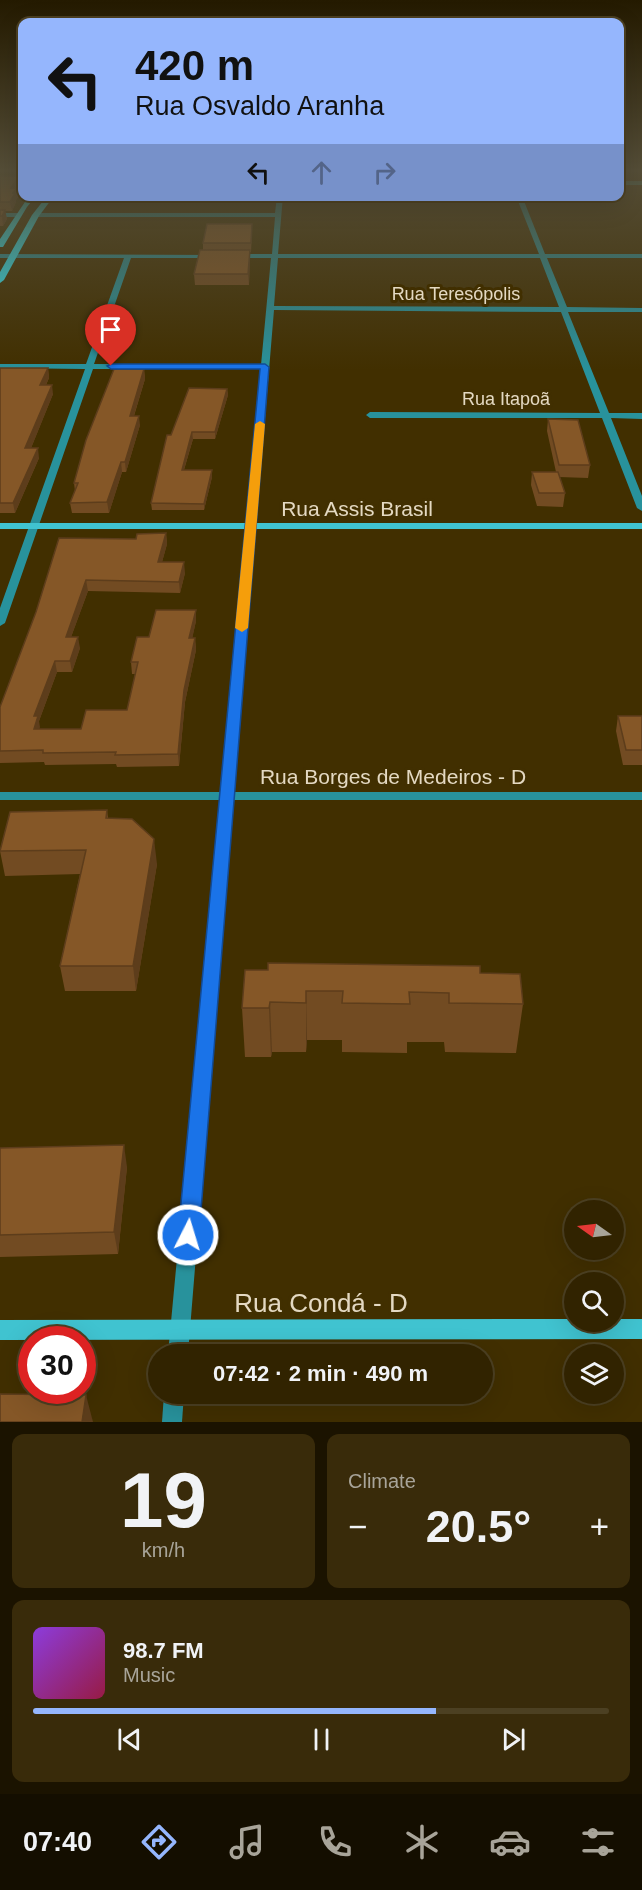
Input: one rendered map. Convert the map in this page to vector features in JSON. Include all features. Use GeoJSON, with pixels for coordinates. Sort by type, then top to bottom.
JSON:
{"type":"FeatureCollection","features":[{"type":"Feature","properties":{"kind":"main road"},"geometry":{"type":"LineString","coordinates":[[0,280],[23,237]]}},
{"type":"Feature","properties":{"kind":"street"},"geometry":{"type":"LineString","coordinates":[[179,1344],[276,237]]}},
{"type":"Feature","properties":{"kind":"street"},"geometry":{"type":"LineString","coordinates":[[536,237],[642,508]]}},
{"type":"Feature","properties":{"kind":"street"},"geometry":{"type":"LineString","coordinates":[[0,256],[642,256]]}},
{"type":"Feature","properties":{"kind":"street"},"geometry":{"type":"LineString","coordinates":[[0,623],[128,256]]}},
{"type":"Feature","properties":{"kind":"street","name":"Rua Teresópolis"},"geometry":{"type":"LineString","coordinates":[[270,309],[642,310]]}},
{"type":"Feature","properties":{"kind":"street"},"geometry":{"type":"LineString","coordinates":[[0,366],[265,367]]}},
{"type":"Feature","properties":{"kind":"street","name":"Rua Itapoã"},"geometry":{"type":"LineString","coordinates":[[370,415],[642,416]]}},
{"type":"Feature","properties":{"kind":"street","name":"Rua Assis Brasil"},"geometry":{"type":"LineString","coordinates":[[0,526],[642,526]]}},
{"type":"Feature","properties":{"kind":"street","name":"Rua Borges de Medeiros - D"},"geometry":{"type":"LineString","coordinates":[[0,796],[642,796]]}},
{"type":"Feature","properties":{"kind":"street","name":"Rua Condá - D"},"geometry":{"type":"LineString","coordinates":[[0,1330],[642,1329]]}},
{"type":"Feature","properties":{"kind":"street"},"geometry":{"type":"LineString","coordinates":[[172,1422],[173,1404]]}},
{"type":"Feature","properties":{"kind":"building"},"geometry":{"type":"Polygon","coordinates":[[[204,237],[251,237],[251,243],[203,243],[204,237]]]}},
{"type":"Feature","properties":{"kind":"building"},"geometry":{"type":"Polygon","coordinates":[[[200,250],[250,250],[248,274],[194,274],[200,250]]]}},
{"type":"Feature","properties":{"kind":"building"},"geometry":{"type":"Polygon","coordinates":[[[0,368],[48,368],[40,385],[52,385],[25,448],[38,448],[13,503],[0,503],[0,368]]]}},
{"type":"Feature","properties":{"kind":"building"},"geometry":{"type":"Polygon","coordinates":[[[114,369],[144,369],[130,416],[139,416],[125,462],[121,462],[107,502],[70,503],[78,483],[74,483],[86,440],[114,369]]]}},
{"type":"Feature","properties":{"kind":"building"},"geometry":{"type":"Polygon","coordinates":[[[189,388],[227,389],[215,432],[192,432],[182,470],[212,470],[204,504],[151,503],[167,435],[171,435],[189,388]]]}},
{"type":"Feature","properties":{"kind":"building"},"geometry":{"type":"Polygon","coordinates":[[[548,419],[578,420],[590,465],[559,465],[548,419]]]}},
{"type":"Feature","properties":{"kind":"building"},"geometry":{"type":"Polygon","coordinates":[[[532,472],[558,472],[565,493],[539,493],[532,472]]]}},
{"type":"Feature","properties":{"kind":"building"},"geometry":{"type":"Polygon","coordinates":[[[166,533],[158,562],[184,562],[179,582],[86,580],[66,637],[78,637],[70,661],[55,661],[34,716],[38,716],[34,729],[81,729],[86,710],[127,710],[138,662],[131,662],[137,637],[149,637],[156,610],[196,610],[189,638],[195,638],[184,690],[178,754],[115,755],[116,752],[0,751],[0,707],[36,612],[59,538],[136,539],[137,534],[166,533]]]}},
{"type":"Feature","properties":{"kind":"building"},"geometry":{"type":"Polygon","coordinates":[[[618,716],[642,716],[642,750],[626,750],[618,716]]]}},
{"type":"Feature","properties":{"kind":"building"},"geometry":{"type":"Polygon","coordinates":[[[107,810],[106,818],[132,819],[154,839],[133,966],[60,966],[86,850],[0,851],[10,812],[107,810]]]}},
{"type":"Feature","properties":{"kind":"building"},"geometry":{"type":"Polygon","coordinates":[[[268,963],[480,966],[480,973],[520,974],[523,1004],[449,1003],[449,993],[409,992],[410,1004],[342,1003],[343,991],[306,991],[306,1003],[270,1002],[269,1008],[242,1008],[245,970],[268,970],[268,963]]]}},
{"type":"Feature","properties":{"kind":"building"},"geometry":{"type":"Polygon","coordinates":[[[124,1145],[114,1232],[0,1235],[0,1148],[124,1145]]]}},
{"type":"Feature","properties":{"kind":"building"},"geometry":{"type":"Polygon","coordinates":[[[0,1394],[18,1394],[18,1404],[85,1404],[82,1422],[0,1422],[0,1394]]]}},
{"type":"Feature","properties":{"kind":"slow traffic"},"geometry":{"type":"LineString","coordinates":[[242,628],[260,424]]}},
{"type":"Feature","properties":{"kind":"route"},"geometry":{"type":"LineString","coordinates":[[111,366],[265,367],[188,1235]]}}]}
